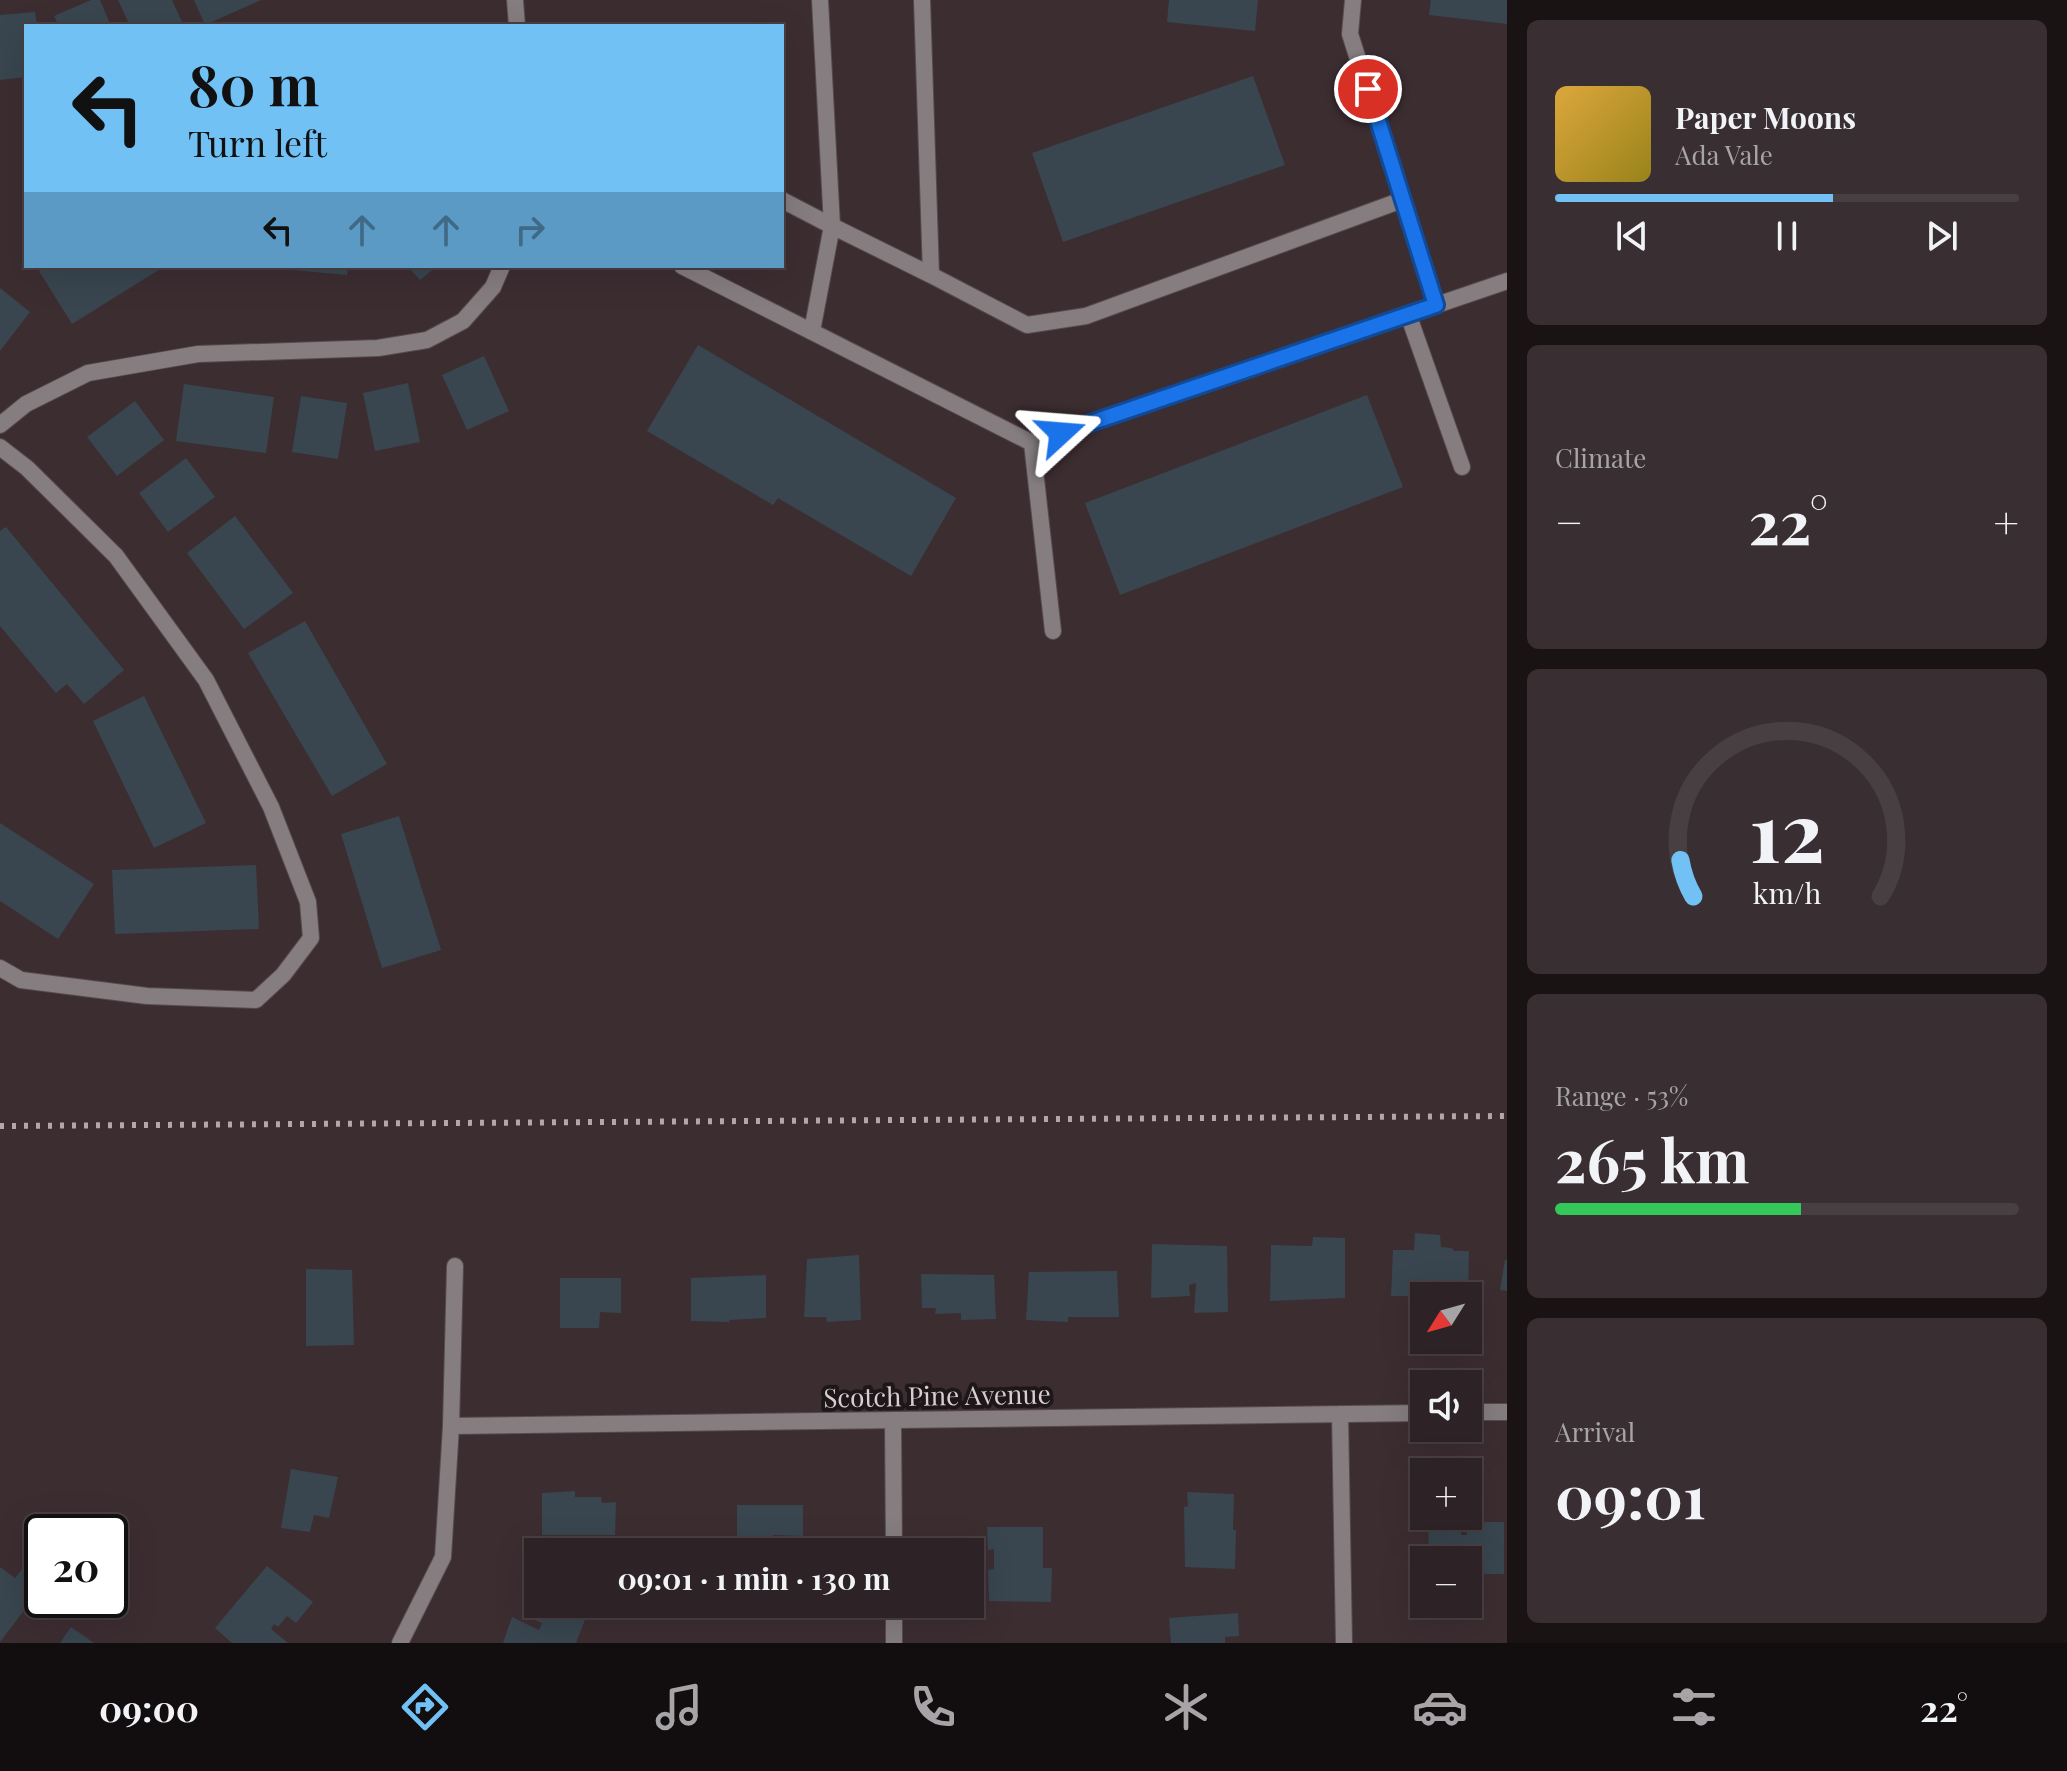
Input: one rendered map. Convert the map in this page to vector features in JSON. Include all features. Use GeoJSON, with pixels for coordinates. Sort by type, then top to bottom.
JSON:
{"type":"FeatureCollection","features":[{"type":"Feature","properties":{"kind":"street"},"geometry":{"type":"LineString","coordinates":[[515,0],[517,24]]}},
{"type":"Feature","properties":{"kind":"street"},"geometry":{"type":"LineString","coordinates":[[812,331],[832,226],[820,0]]}},
{"type":"Feature","properties":{"kind":"street"},"geometry":{"type":"LineString","coordinates":[[922,0],[931,275]]}},
{"type":"Feature","properties":{"kind":"street"},"geometry":{"type":"LineString","coordinates":[[1353,0],[1350,34],[1436,305]]}},
{"type":"Feature","properties":{"kind":"street"},"geometry":{"type":"LineString","coordinates":[[784,201],[1027,325],[1086,316],[1402,200]]}},
{"type":"Feature","properties":{"kind":"street"},"geometry":{"type":"LineString","coordinates":[[0,425],[26,404],[88,373],[198,354],[378,348],[427,340],[463,321],[493,287],[501,268]]}},
{"type":"Feature","properties":{"kind":"street"},"geometry":{"type":"LineString","coordinates":[[686,268],[1032,443],[1507,281]]}},
{"type":"Feature","properties":{"kind":"street"},"geometry":{"type":"LineString","coordinates":[[1408,314],[1462,467]]}},
{"type":"Feature","properties":{"kind":"street"},"geometry":{"type":"LineString","coordinates":[[1032,443],[1053,631]]}},
{"type":"Feature","properties":{"kind":"street"},"geometry":{"type":"LineString","coordinates":[[0,447],[27,468],[116,556],[206,680],[271,807],[308,902],[311,938],[283,975],[256,1000],[147,996],[21,980],[0,968]]}},
{"type":"Feature","properties":{"kind":"street"},"geometry":{"type":"LineString","coordinates":[[400,1643],[443,1557],[451,1426],[455,1266]]}},
{"type":"Feature","properties":{"kind":"street"},"geometry":{"type":"LineString","coordinates":[[1482,1412],[1507,1412]]}},
{"type":"Feature","properties":{"kind":"street","name":"Scotch Pine Avenue"},"geometry":{"type":"LineString","coordinates":[[451,1426],[1410,1413]]}},
{"type":"Feature","properties":{"kind":"street"},"geometry":{"type":"LineString","coordinates":[[1340,1414],[1344,1643]]}},
{"type":"Feature","properties":{"kind":"street"},"geometry":{"type":"LineString","coordinates":[[893,1420],[894,1538]]}},
{"type":"Feature","properties":{"kind":"street"},"geometry":{"type":"LineString","coordinates":[[894,1618],[894,1643]]}},
{"type":"Feature","properties":{"kind":"building"},"geometry":{"type":"Polygon","coordinates":[[[91,0],[100,0],[110,24],[58,24],[54,16],[91,0]]]}},
{"type":"Feature","properties":{"kind":"building"},"geometry":{"type":"Polygon","coordinates":[[[118,0],[172,0],[183,24],[129,24],[118,0]]]}},
{"type":"Feature","properties":{"kind":"building"},"geometry":{"type":"Polygon","coordinates":[[[194,0],[261,0],[207,24],[194,0]]]}},
{"type":"Feature","properties":{"kind":"building"},"geometry":{"type":"Polygon","coordinates":[[[1169,0],[1258,0],[1255,31],[1167,22],[1169,0]]]}},
{"type":"Feature","properties":{"kind":"building"},"geometry":{"type":"Polygon","coordinates":[[[1431,0],[1507,0],[1507,24],[1429,15],[1431,0]]]}},
{"type":"Feature","properties":{"kind":"building"},"geometry":{"type":"Polygon","coordinates":[[[35,12],[37,24],[24,24],[24,77],[0,80],[0,15],[35,12]]]}},
{"type":"Feature","properties":{"kind":"building"},"geometry":{"type":"Polygon","coordinates":[[[1253,76],[1285,165],[1063,242],[1032,153],[1253,76]]]}},
{"type":"Feature","properties":{"kind":"building"},"geometry":{"type":"Polygon","coordinates":[[[44,268],[162,268],[72,324],[39,271],[44,268]]]}},
{"type":"Feature","properties":{"kind":"building"},"geometry":{"type":"Polygon","coordinates":[[[270,268],[348,268],[347,275],[270,268]]]}},
{"type":"Feature","properties":{"kind":"building"},"geometry":{"type":"Polygon","coordinates":[[[409,268],[435,268],[420,280],[409,268]]]}},
{"type":"Feature","properties":{"kind":"building"},"geometry":{"type":"Polygon","coordinates":[[[0,288],[30,312],[0,351],[0,288]]]}},
{"type":"Feature","properties":{"kind":"building"},"geometry":{"type":"Polygon","coordinates":[[[698,345],[956,498],[911,576],[778,498],[773,505],[647,431],[698,345]]]}},
{"type":"Feature","properties":{"kind":"building"},"geometry":{"type":"Polygon","coordinates":[[[484,356],[509,411],[467,430],[442,375],[484,356]]]}},
{"type":"Feature","properties":{"kind":"building"},"geometry":{"type":"Polygon","coordinates":[[[408,383],[420,442],[375,451],[363,393],[408,383]]]}},
{"type":"Feature","properties":{"kind":"building"},"geometry":{"type":"Polygon","coordinates":[[[184,384],[274,397],[266,453],[176,441],[184,384]]]}},
{"type":"Feature","properties":{"kind":"building"},"geometry":{"type":"Polygon","coordinates":[[[1367,395],[1403,487],[1120,595],[1085,503],[1367,395]]]}},
{"type":"Feature","properties":{"kind":"building"},"geometry":{"type":"Polygon","coordinates":[[[301,396],[347,403],[338,459],[292,452],[301,396]]]}},
{"type":"Feature","properties":{"kind":"building"},"geometry":{"type":"Polygon","coordinates":[[[135,401],[164,440],[117,476],[87,437],[135,401]]]}},
{"type":"Feature","properties":{"kind":"building"},"geometry":{"type":"Polygon","coordinates":[[[186,458],[215,497],[168,532],[139,493],[186,458]]]}},
{"type":"Feature","properties":{"kind":"building"},"geometry":{"type":"Polygon","coordinates":[[[235,516],[293,593],[244,629],[187,553],[235,516]]]}},
{"type":"Feature","properties":{"kind":"building"},"geometry":{"type":"Polygon","coordinates":[[[6,527],[124,670],[84,704],[67,684],[56,693],[0,626],[0,531],[6,527]]]}},
{"type":"Feature","properties":{"kind":"building"},"geometry":{"type":"Polygon","coordinates":[[[305,621],[387,764],[332,796],[248,653],[305,621]]]}},
{"type":"Feature","properties":{"kind":"building"},"geometry":{"type":"Polygon","coordinates":[[[144,696],[206,823],[154,848],[93,721],[144,696]]]}},
{"type":"Feature","properties":{"kind":"building"},"geometry":{"type":"Polygon","coordinates":[[[399,816],[441,950],[382,968],[341,834],[399,816]]]}},
{"type":"Feature","properties":{"kind":"building"},"geometry":{"type":"Polygon","coordinates":[[[0,823],[94,884],[58,939],[0,901],[0,823]]]}},
{"type":"Feature","properties":{"kind":"building"},"geometry":{"type":"Polygon","coordinates":[[[256,865],[259,929],[115,934],[112,870],[256,865]]]}},
{"type":"Feature","properties":{"kind":"building"},"geometry":{"type":"Polygon","coordinates":[[[1415,1233],[1440,1235],[1441,1247],[1469,1251],[1468,1282],[1410,1282],[1410,1296],[1391,1296],[1393,1250],[1414,1250],[1415,1233]]]}},
{"type":"Feature","properties":{"kind":"building"},"geometry":{"type":"Polygon","coordinates":[[[1313,1237],[1345,1238],[1345,1298],[1270,1301],[1271,1245],[1312,1246],[1313,1237]]]}},
{"type":"Feature","properties":{"kind":"building"},"geometry":{"type":"Polygon","coordinates":[[[1152,1244],[1227,1246],[1228,1312],[1194,1313],[1196,1283],[1189,1285],[1190,1296],[1151,1298],[1152,1244]]]}},
{"type":"Feature","properties":{"kind":"building"},"geometry":{"type":"Polygon","coordinates":[[[859,1255],[861,1320],[827,1322],[826,1317],[804,1317],[807,1259],[859,1255]]]}},
{"type":"Feature","properties":{"kind":"building"},"geometry":{"type":"Polygon","coordinates":[[[1507,1260],[1507,1291],[1500,1290],[1507,1260]]]}},
{"type":"Feature","properties":{"kind":"building"},"geometry":{"type":"Polygon","coordinates":[[[306,1269],[352,1270],[354,1345],[306,1346],[306,1269]]]}},
{"type":"Feature","properties":{"kind":"building"},"geometry":{"type":"Polygon","coordinates":[[[1117,1271],[1119,1317],[1068,1317],[1068,1322],[1026,1320],[1029,1272],[1117,1271]]]}},
{"type":"Feature","properties":{"kind":"building"},"geometry":{"type":"Polygon","coordinates":[[[921,1274],[994,1275],[996,1319],[961,1320],[961,1313],[935,1314],[936,1308],[922,1308],[921,1274]]]}},
{"type":"Feature","properties":{"kind":"building"},"geometry":{"type":"Polygon","coordinates":[[[766,1275],[766,1318],[730,1322],[691,1321],[691,1278],[766,1275]]]}},
{"type":"Feature","properties":{"kind":"building"},"geometry":{"type":"Polygon","coordinates":[[[560,1278],[621,1278],[621,1313],[600,1312],[599,1328],[560,1328],[560,1278]]]}},
{"type":"Feature","properties":{"kind":"building"},"geometry":{"type":"Polygon","coordinates":[[[291,1469],[338,1477],[329,1518],[314,1515],[310,1532],[281,1528],[291,1469]]]}},
{"type":"Feature","properties":{"kind":"building"},"geometry":{"type":"Polygon","coordinates":[[[575,1491],[575,1497],[601,1497],[602,1503],[616,1502],[615,1535],[542,1535],[542,1493],[575,1491]]]}},
{"type":"Feature","properties":{"kind":"building"},"geometry":{"type":"Polygon","coordinates":[[[1187,1492],[1234,1494],[1235,1569],[1185,1567],[1184,1507],[1188,1506],[1187,1492]]]}},
{"type":"Feature","properties":{"kind":"building"},"geometry":{"type":"Polygon","coordinates":[[[737,1505],[803,1505],[803,1536],[737,1538],[737,1505]]]}},
{"type":"Feature","properties":{"kind":"building"},"geometry":{"type":"Polygon","coordinates":[[[1482,1522],[1504,1522],[1504,1574],[1482,1574],[1482,1546],[1429,1546],[1428,1530],[1461,1530],[1461,1535],[1467,1535],[1467,1530],[1482,1530],[1482,1522]]]}},
{"type":"Feature","properties":{"kind":"building"},"geometry":{"type":"Polygon","coordinates":[[[987,1527],[1043,1527],[1043,1568],[1052,1568],[1051,1602],[989,1601],[988,1570],[994,1569],[994,1549],[988,1550],[987,1527]]]}},
{"type":"Feature","properties":{"kind":"building"},"geometry":{"type":"Polygon","coordinates":[[[267,1566],[313,1602],[296,1623],[287,1616],[278,1627],[274,1624],[271,1629],[288,1643],[232,1643],[215,1628],[267,1566]]]}},
{"type":"Feature","properties":{"kind":"building"},"geometry":{"type":"Polygon","coordinates":[[[0,1567],[15,1578],[24,1567],[24,1611],[0,1642],[0,1567]]]}},
{"type":"Feature","properties":{"kind":"building"},"geometry":{"type":"Polygon","coordinates":[[[1238,1613],[1239,1636],[1225,1637],[1225,1643],[1171,1643],[1169,1618],[1238,1613]]]}},
{"type":"Feature","properties":{"kind":"building"},"geometry":{"type":"Polygon","coordinates":[[[512,1617],[539,1630],[542,1623],[530,1618],[586,1618],[576,1643],[503,1643],[512,1617]]]}},
{"type":"Feature","properties":{"kind":"building"},"geometry":{"type":"Polygon","coordinates":[[[71,1627],[94,1643],[60,1643],[71,1627]]]}},
{"type":"Feature","properties":{"kind":"railway"},"geometry":{"type":"LineString","coordinates":[[0,1126],[1507,1116]]}},
{"type":"Feature","properties":{"kind":"route"},"geometry":{"type":"LineString","coordinates":[[1061,433],[1436,305],[1368,89]]}}]}
